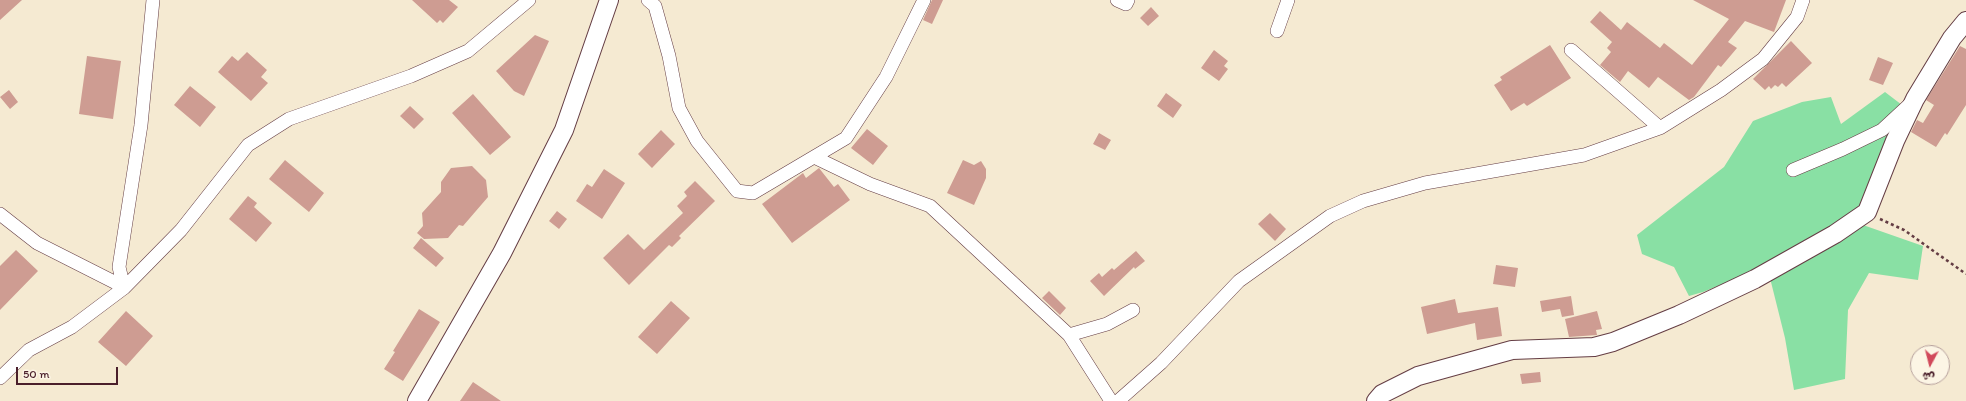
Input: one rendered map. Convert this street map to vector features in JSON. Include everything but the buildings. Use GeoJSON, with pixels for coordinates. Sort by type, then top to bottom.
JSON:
{"type":"FeatureCollection","features":[{"type":"Feature","properties":{"kind":"street"},"geometry":{"type":"LineString","coordinates":[[124,287],[119,267],[141,125],[154,0]]}},
{"type":"Feature","properties":{"kind":"street"},"geometry":{"type":"LineString","coordinates":[[0,378],[29,350],[72,327],[124,287],[181,230],[248,145],[289,119],[411,76],[468,51],[530,0]]}},
{"type":"Feature","properties":{"kind":"street"},"geometry":{"type":"LineString","coordinates":[[417,401],[502,254],[564,130],[609,0]]}},
{"type":"Feature","properties":{"kind":"street"},"geometry":{"type":"LineString","coordinates":[[648,0],[655,6],[667,49],[679,108],[697,141],[737,191],[753,193],[846,138],[886,77],[924,0]]}},
{"type":"Feature","properties":{"kind":"street"},"geometry":{"type":"LineString","coordinates":[[1117,0],[1126,4],[1128,0]]}},
{"type":"Feature","properties":{"kind":"street"},"geometry":{"type":"LineString","coordinates":[[1277,31],[1288,0]]}},
{"type":"Feature","properties":{"kind":"street"},"geometry":{"type":"LineString","coordinates":[[1118,401],[1161,363],[1239,281],[1330,216],[1363,201],[1425,183],[1584,155],[1660,128],[1721,90],[1764,60],[1797,17],[1803,0]]}},
{"type":"Feature","properties":{"kind":"street"},"geometry":{"type":"LineString","coordinates":[[1376,401],[1382,394],[1418,376],[1512,350],[1594,347],[1613,342],[1679,315],[1755,279],[1835,234],[1867,212],[1895,141],[1915,99],[1952,38],[1966,21]]}},
{"type":"Feature","properties":{"kind":"street"},"geometry":{"type":"LineString","coordinates":[[1571,50],[1660,128]]}},
{"type":"Feature","properties":{"kind":"street"},"geometry":{"type":"LineString","coordinates":[[1793,170],[1843,149],[1882,130],[1915,99]]}},
{"type":"Feature","properties":{"kind":"street"},"geometry":{"type":"LineString","coordinates":[[814,157],[870,184],[930,206],[1069,334],[1111,401]]}},
{"type":"Feature","properties":{"kind":"street"},"geometry":{"type":"LineString","coordinates":[[0,214],[37,243],[124,287]]}},
{"type":"Feature","properties":{"kind":"street"},"geometry":{"type":"LineString","coordinates":[[1069,334],[1107,324],[1134,310]]}},
{"type":"Feature","properties":{"kind":"path"},"geometry":{"type":"LineString","coordinates":[[1867,212],[1904,230],[1966,274]]}},
{"type":"Feature","properties":{"kind":"green space"},"geometry":{"type":"Polygon","coordinates":[[[1885,92],[1902,105],[1863,225],[1923,246],[1918,280],[1869,273],[1848,310],[1845,379],[1794,390],[1785,338],[1767,266],[1703,292],[1689,296],[1674,267],[1642,254],[1637,235],[1724,167],[1753,121],[1802,102],[1831,97],[1841,124],[1885,92]]]}}]}
